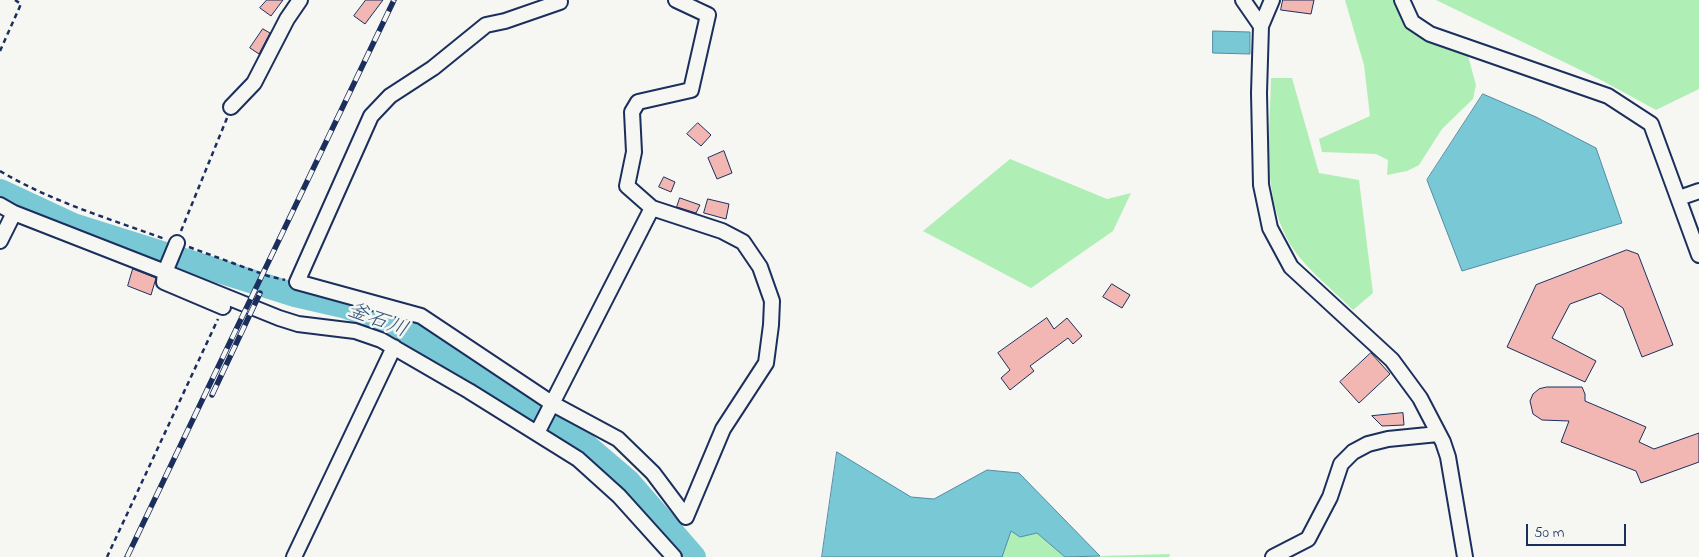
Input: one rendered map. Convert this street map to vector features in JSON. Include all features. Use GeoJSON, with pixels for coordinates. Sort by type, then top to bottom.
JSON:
{"type":"FeatureCollection","features":[{"type":"Feature","properties":{"kind":"street"},"geometry":{"type":"LineString","coordinates":[[231,107],[254,83],[287,19],[300,0]]}},
{"type":"Feature","properties":{"kind":"street"},"geometry":{"type":"LineString","coordinates":[[558,0],[560,2],[505,21],[486,25],[433,68],[390,96],[371,116],[297,282],[421,316],[552,406],[618,439],[653,474],[686,517],[723,429],[766,363],[772,301],[760,267],[743,242],[722,230],[686,221],[652,208],[627,186],[634,152],[632,112],[638,102],[691,90],[708,15],[676,0]]}},
{"type":"Feature","properties":{"kind":"street"},"geometry":{"type":"LineString","coordinates":[[1243,0],[1261,26]]}},
{"type":"Feature","properties":{"kind":"street"},"geometry":{"type":"LineString","coordinates":[[1272,0],[1261,26],[1259,93],[1262,185],[1270,228],[1291,267],[1392,360],[1420,398],[1443,442],[1451,471],[1462,555]]}},
{"type":"Feature","properties":{"kind":"street"},"geometry":{"type":"LineString","coordinates":[[1402,0],[1412,22],[1430,34],[1608,96],[1651,124],[1699,255]]}},
{"type":"Feature","properties":{"kind":"street"},"geometry":{"type":"LineString","coordinates":[[1679,198],[1699,191]]}},
{"type":"Feature","properties":{"kind":"street"},"geometry":{"type":"LineString","coordinates":[[0,205],[14,212],[167,269],[279,318],[298,324],[355,331],[381,340],[539,429],[601,478],[674,557]]}},
{"type":"Feature","properties":{"kind":"street"},"geometry":{"type":"LineString","coordinates":[[539,429],[652,208]]}},
{"type":"Feature","properties":{"kind":"street"},"geometry":{"type":"LineString","coordinates":[[0,241],[14,212]]}},
{"type":"Feature","properties":{"kind":"street"},"geometry":{"type":"LineString","coordinates":[[176,245],[164,282],[224,307]]}},
{"type":"Feature","properties":{"kind":"street"},"geometry":{"type":"LineString","coordinates":[[294,557],[394,347]]}},
{"type":"Feature","properties":{"kind":"street"},"geometry":{"type":"LineString","coordinates":[[1274,557],[1308,538],[1326,504],[1341,464],[1353,452],[1368,444],[1388,439],[1438,434]]}},
{"type":"Feature","properties":{"kind":"path"},"geometry":{"type":"LineString","coordinates":[[0,51],[21,4],[15,0]]}},
{"type":"Feature","properties":{"kind":"path"},"geometry":{"type":"LineString","coordinates":[[176,245],[231,107]]}},
{"type":"Feature","properties":{"kind":"path"},"geometry":{"type":"LineString","coordinates":[[0,171],[16,180],[98,215],[176,245],[268,276],[297,282]]}},
{"type":"Feature","properties":{"kind":"path"},"geometry":{"type":"LineString","coordinates":[[107,557],[224,307]]}},
{"type":"Feature","properties":{"kind":"green space"},"geometry":{"type":"Polygon","coordinates":[[[1345,0],[1397,0],[1419,33],[1468,56],[1476,85],[1473,99],[1442,129],[1419,165],[1407,171],[1387,175],[1388,160],[1376,154],[1322,152],[1319,139],[1370,116],[1364,65],[1345,0]]]}},
{"type":"Feature","properties":{"kind":"green space"},"geometry":{"type":"Polygon","coordinates":[[[1436,0],[1699,0],[1699,89],[1656,110],[1603,81],[1436,0]]]}},
{"type":"Feature","properties":{"kind":"green space"},"geometry":{"type":"Polygon","coordinates":[[[1271,78],[1292,78],[1319,173],[1359,180],[1373,293],[1353,310],[1299,257],[1283,231],[1276,210],[1269,167],[1271,78]]]}},
{"type":"Feature","properties":{"kind":"green space"},"geometry":{"type":"Polygon","coordinates":[[[1010,159],[1107,199],[1131,193],[1113,231],[1031,288],[923,231],[1010,159]]]}},
{"type":"Feature","properties":{"kind":"green space"},"geometry":{"type":"Polygon","coordinates":[[[1011,531],[1020,537],[1037,533],[1065,557],[997,557],[1011,531]]]}},
{"type":"Feature","properties":{"kind":"green space"},"geometry":{"type":"Polygon","coordinates":[[[1170,554],[1169,557],[1099,557],[1100,556],[1170,554]]]}},
{"type":"Feature","properties":{"kind":"water"},"geometry":{"type":"Polygon","coordinates":[[[1213,31],[1250,32],[1250,54],[1213,53],[1213,31]]]}},
{"type":"Feature","properties":{"kind":"water"},"geometry":{"type":"Polygon","coordinates":[[[1483,94],[1536,117],[1596,148],[1622,223],[1462,271],[1427,180],[1483,94]]]}},
{"type":"Feature","properties":{"kind":"water"},"geometry":{"type":"Polygon","coordinates":[[[837,452],[911,497],[934,499],[987,470],[1019,473],[1100,556],[1065,557],[1037,533],[1020,537],[1011,531],[1002,557],[822,557],[837,452]]]}},
{"type":"Feature","properties":{"kind":"building"},"geometry":{"type":"Polygon","coordinates":[[[267,0],[283,0],[271,16],[260,8],[267,0]]]}},
{"type":"Feature","properties":{"kind":"building"},"geometry":{"type":"Polygon","coordinates":[[[366,0],[383,0],[365,24],[354,16],[366,0]]]}},
{"type":"Feature","properties":{"kind":"building"},"geometry":{"type":"Polygon","coordinates":[[[1283,0],[1314,0],[1311,14],[1281,10],[1283,0]]]}},
{"type":"Feature","properties":{"kind":"building"},"geometry":{"type":"Polygon","coordinates":[[[263,29],[270,33],[259,54],[250,48],[263,29]]]}},
{"type":"Feature","properties":{"kind":"building"},"geometry":{"type":"Polygon","coordinates":[[[698,123],[711,135],[701,146],[687,134],[698,123]]]}},
{"type":"Feature","properties":{"kind":"building"},"geometry":{"type":"Polygon","coordinates":[[[724,151],[732,173],[717,179],[708,158],[724,151]]]}},
{"type":"Feature","properties":{"kind":"building"},"geometry":{"type":"Polygon","coordinates":[[[664,177],[675,182],[671,192],[659,187],[664,177]]]}},
{"type":"Feature","properties":{"kind":"building"},"geometry":{"type":"Polygon","coordinates":[[[680,198],[700,205],[696,213],[677,207],[680,198]]]}},
{"type":"Feature","properties":{"kind":"building"},"geometry":{"type":"Polygon","coordinates":[[[708,199],[729,204],[726,219],[704,213],[708,199]]]}},
{"type":"Feature","properties":{"kind":"building"},"geometry":{"type":"Polygon","coordinates":[[[1627,250],[1638,254],[1673,345],[1642,357],[1623,308],[1600,293],[1570,304],[1552,338],[1596,361],[1585,382],[1507,347],[1536,285],[1627,250]]]}},
{"type":"Feature","properties":{"kind":"building"},"geometry":{"type":"Polygon","coordinates":[[[133,269],[156,278],[151,295],[128,286],[133,269]]]}},
{"type":"Feature","properties":{"kind":"building"},"geometry":{"type":"Polygon","coordinates":[[[1112,284],[1130,295],[1122,308],[1103,297],[1112,284]]]}},
{"type":"Feature","properties":{"kind":"building"},"geometry":{"type":"Polygon","coordinates":[[[1047,318],[1054,329],[1067,318],[1082,336],[1073,344],[1068,338],[1030,366],[1034,371],[1010,390],[1001,378],[1010,370],[998,353],[1047,318]]]}},
{"type":"Feature","properties":{"kind":"building"},"geometry":{"type":"Polygon","coordinates":[[[1371,353],[1390,374],[1359,403],[1340,382],[1371,353]]]}},
{"type":"Feature","properties":{"kind":"building"},"geometry":{"type":"Polygon","coordinates":[[[1547,387],[1582,387],[1585,401],[1646,427],[1639,442],[1654,449],[1699,433],[1699,462],[1641,483],[1636,471],[1561,442],[1569,421],[1542,420],[1533,414],[1530,401],[1533,394],[1539,389],[1547,387]]]}},
{"type":"Feature","properties":{"kind":"building"},"geometry":{"type":"Polygon","coordinates":[[[1403,413],[1404,425],[1382,426],[1372,416],[1403,413]]]}},
{"type":"Feature","properties":{"kind":"waterway","name":"釜石川"},"geometry":{"type":"LineString","coordinates":[[0,191],[73,225],[295,295],[343,306],[395,324],[473,370],[582,442],[629,482],[694,557]]}},
{"type":"Feature","properties":{"kind":"railway"},"geometry":{"type":"LineString","coordinates":[[127,557],[394,0]]}},
{"type":"Feature","properties":{"kind":"railway"},"geometry":{"type":"LineString","coordinates":[[212,395],[260,293]]}}]}
